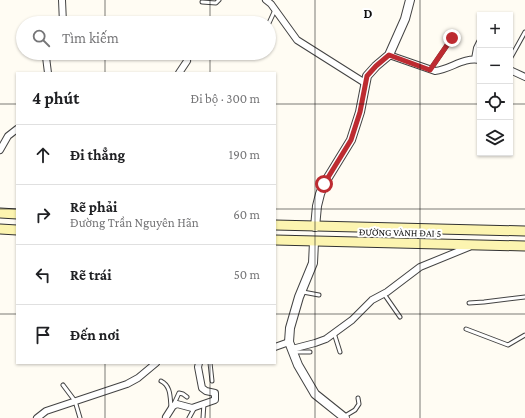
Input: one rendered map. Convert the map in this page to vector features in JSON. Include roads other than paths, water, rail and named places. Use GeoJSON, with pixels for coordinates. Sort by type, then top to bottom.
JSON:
{"type":"FeatureCollection","features":[{"type":"Feature","properties":{"kind":"main road"},"geometry":{"type":"LineString","coordinates":[[0,213],[16,214]]}},
{"type":"Feature","properties":{"kind":"main road","name":"ĐƯỜNG VÀNH ĐAI 5"},"geometry":{"type":"LineString","coordinates":[[276,225],[525,230]]}},
{"type":"Feature","properties":{"kind":"main road"},"geometry":{"type":"LineString","coordinates":[[314,242],[315,227]]}},
{"type":"Feature","properties":{"kind":"main road"},"geometry":{"type":"LineString","coordinates":[[0,229],[16,230]]}},
{"type":"Feature","properties":{"kind":"main road","name":"ĐƯỜNG VÀNH ĐAI 5"},"geometry":{"type":"LineString","coordinates":[[276,240],[525,246]]}},
{"type":"Feature","properties":{"kind":"street"},"geometry":{"type":"LineString","coordinates":[[62,0],[63,16]]}},
{"type":"Feature","properties":{"kind":"street"},"geometry":{"type":"LineString","coordinates":[[266,0],[276,10],[297,40],[365,83]]}},
{"type":"Feature","properties":{"kind":"street"},"geometry":{"type":"LineString","coordinates":[[315,227],[320,194],[324,184],[351,140],[360,112],[367,76],[389,55],[412,1]]}},
{"type":"Feature","properties":{"kind":"street"},"geometry":{"type":"LineString","coordinates":[[389,55],[430,70],[441,70],[465,60],[477,60]]}},
{"type":"Feature","properties":{"kind":"street"},"geometry":{"type":"LineString","coordinates":[[46,60],[48,72]]}},
{"type":"Feature","properties":{"kind":"street"},"geometry":{"type":"LineString","coordinates":[[180,72],[187,61]]}},
{"type":"Feature","properties":{"kind":"street"},"geometry":{"type":"LineString","coordinates":[[513,71],[525,77]]}},
{"type":"Feature","properties":{"kind":"street"},"geometry":{"type":"LineString","coordinates":[[0,150],[8,136],[16,130]]}},
{"type":"Feature","properties":{"kind":"street"},"geometry":{"type":"LineString","coordinates":[[314,242],[313,263],[301,291],[290,328],[291,348],[298,365],[315,394],[345,417]]}},
{"type":"Feature","properties":{"kind":"street"},"geometry":{"type":"LineString","coordinates":[[276,347],[291,348],[320,341],[355,318],[372,300],[384,294],[420,268],[478,244]]}},
{"type":"Feature","properties":{"kind":"street"},"geometry":{"type":"LineString","coordinates":[[37,418],[46,411],[133,381],[155,364]]}},
{"type":"Feature","properties":{"kind":"street"},"geometry":{"type":"LineString","coordinates":[[166,417],[172,407],[176,404],[189,408],[204,403],[214,402],[216,395],[212,391],[206,391],[202,388],[199,364]]}},
{"type":"Feature","properties":{"kind":"lane"},"geometry":{"type":"LineString","coordinates":[[202,2],[216,3],[219,0]]}},
{"type":"Feature","properties":{"kind":"lane"},"geometry":{"type":"LineString","coordinates":[[273,16],[276,10]]}},
{"type":"Feature","properties":{"kind":"lane"},"geometry":{"type":"LineString","coordinates":[[513,54],[525,32]]}},
{"type":"Feature","properties":{"kind":"lane"},"geometry":{"type":"LineString","coordinates":[[430,70],[452,38]]}},
{"type":"Feature","properties":{"kind":"lane"},"geometry":{"type":"LineString","coordinates":[[301,291],[319,295]]}},
{"type":"Feature","properties":{"kind":"lane"},"geometry":{"type":"LineString","coordinates":[[384,294],[400,318]]}},
{"type":"Feature","properties":{"kind":"lane"},"geometry":{"type":"LineString","coordinates":[[469,303],[525,297]]}},
{"type":"Feature","properties":{"kind":"lane"},"geometry":{"type":"LineString","coordinates":[[466,330],[508,345],[525,335]]}},
{"type":"Feature","properties":{"kind":"lane"},"geometry":{"type":"LineString","coordinates":[[334,333],[340,352]]}},
{"type":"Feature","properties":{"kind":"lane"},"geometry":{"type":"LineString","coordinates":[[291,348],[310,352]]}},
{"type":"Feature","properties":{"kind":"lane"},"geometry":{"type":"LineString","coordinates":[[210,364],[212,381]]}},
{"type":"Feature","properties":{"kind":"lane"},"geometry":{"type":"LineString","coordinates":[[161,381],[166,384],[168,388],[172,407]]}},
{"type":"Feature","properties":{"kind":"lane"},"geometry":{"type":"LineString","coordinates":[[63,385],[75,401],[80,418]]}},
{"type":"Feature","properties":{"kind":"lane"},"geometry":{"type":"LineString","coordinates":[[172,407],[179,393],[187,396]]}},
{"type":"Feature","properties":{"kind":"lane"},"geometry":{"type":"LineString","coordinates":[[345,417],[355,410],[359,404],[358,398]]}},
{"type":"Feature","properties":{"kind":"lane"},"geometry":{"type":"LineString","coordinates":[[203,418],[204,403]]}},
{"type":"Feature","properties":{"kind":"lane"},"geometry":{"type":"LineString","coordinates":[[189,418],[195,407]]}}]}
